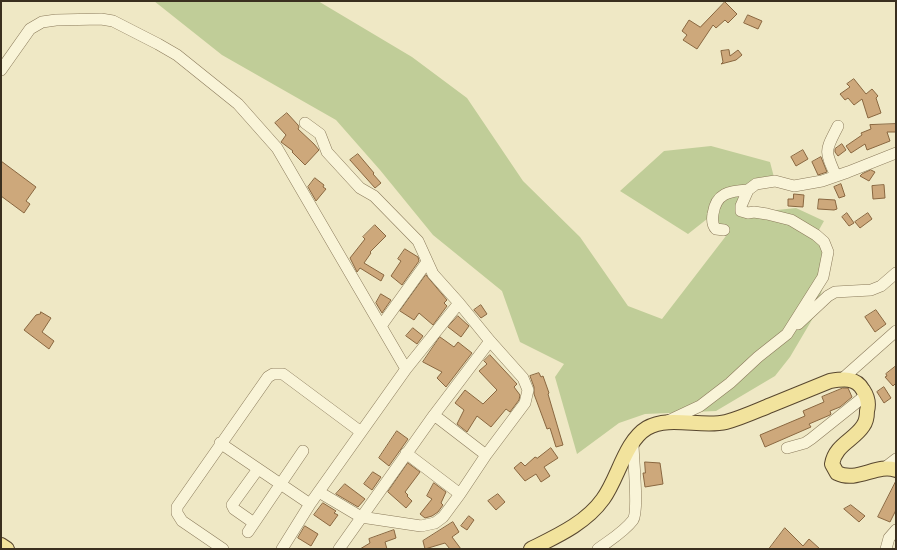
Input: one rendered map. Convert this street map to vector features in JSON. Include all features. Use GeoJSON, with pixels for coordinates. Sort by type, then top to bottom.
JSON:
{"type":"FeatureCollection","features":[{"type":"Feature","properties":{"kind":"main road"},"geometry":{"type":"LineString","coordinates":[[531,549],[552,539],[581,521],[595,509],[604,499],[633,443],[639,434],[647,428],[666,422],[705,424],[725,422],[745,416],[830,381],[842,379],[851,380],[861,386],[866,395],[868,408],[865,424],[859,432],[836,452],[832,464],[837,473],[848,476],[889,470]]}},
{"type":"Feature","properties":{"kind":"main road"},"geometry":{"type":"LineString","coordinates":[[1,545],[7,549]]}},
{"type":"Feature","properties":{"kind":"street"},"geometry":{"type":"LineString","coordinates":[[1,70],[30,29],[42,22],[56,20],[101,19],[113,21],[177,55],[238,104],[277,148],[406,368]]}},
{"type":"Feature","properties":{"kind":"street"},"geometry":{"type":"LineString","coordinates":[[305,123],[320,134],[327,152],[360,188],[374,196],[418,242],[433,274],[523,378],[526,384],[528,397],[526,403],[486,455],[460,494],[439,520],[426,526],[361,518],[319,492]]}},
{"type":"Feature","properties":{"kind":"street"},"geometry":{"type":"LineString","coordinates":[[836,176],[828,159],[827,151],[838,126]]}},
{"type":"Feature","properties":{"kind":"street"},"geometry":{"type":"LineString","coordinates":[[787,334],[823,277],[828,252],[824,242],[816,235],[791,220],[767,214],[741,211],[741,206],[748,190],[756,184],[775,181],[794,186],[822,180],[896,153]]}},
{"type":"Feature","properties":{"kind":"street"},"geometry":{"type":"LineString","coordinates":[[724,230],[716,229],[712,219],[716,202],[720,197],[727,193],[748,190]]}},
{"type":"Feature","properties":{"kind":"street"},"geometry":{"type":"LineString","coordinates":[[381,326],[427,262]]}},
{"type":"Feature","properties":{"kind":"street"},"geometry":{"type":"LineString","coordinates":[[666,422],[700,406],[730,383],[828,296],[835,292],[871,290],[881,286],[896,273]]}},
{"type":"Feature","properties":{"kind":"street"},"geometry":{"type":"LineString","coordinates":[[282,549],[310,504],[406,368],[459,303]]}},
{"type":"Feature","properties":{"kind":"street"},"geometry":{"type":"LineString","coordinates":[[842,379],[896,331]]}},
{"type":"Feature","properties":{"kind":"street"},"geometry":{"type":"LineString","coordinates":[[339,549],[406,453],[490,341]]}},
{"type":"Feature","properties":{"kind":"street"},"geometry":{"type":"LineString","coordinates":[[223,549],[182,521],[176,510],[178,504],[220,443],[268,377],[276,373],[282,374],[361,432]]}},
{"type":"Feature","properties":{"kind":"street"},"geometry":{"type":"LineString","coordinates":[[787,448],[805,443],[811,439],[866,395]]}},
{"type":"Feature","properties":{"kind":"street"},"geometry":{"type":"LineString","coordinates":[[434,415],[486,455]]}},
{"type":"Feature","properties":{"kind":"street"},"geometry":{"type":"LineString","coordinates":[[220,443],[310,504]]}},
{"type":"Feature","properties":{"kind":"street"},"geometry":{"type":"LineString","coordinates":[[598,549],[622,532],[635,518],[636,500],[633,443]]}},
{"type":"Feature","properties":{"kind":"street"},"geometry":{"type":"LineString","coordinates":[[258,469],[232,505],[251,528],[303,451]]}},
{"type":"Feature","properties":{"kind":"street"},"geometry":{"type":"LineString","coordinates":[[406,453],[460,494]]}},
{"type":"Feature","properties":{"kind":"street"},"geometry":{"type":"LineString","coordinates":[[889,470],[896,459]]}},
{"type":"Feature","properties":{"kind":"street"},"geometry":{"type":"LineString","coordinates":[[886,549],[890,538],[896,530]]}},
{"type":"Feature","properties":{"kind":"green space"},"geometry":{"type":"Polygon","coordinates":[[[154,1],[318,1],[412,57],[467,98],[523,181],[580,237],[628,306],[662,319],[729,232],[707,219],[688,234],[620,191],[664,151],[711,146],[770,162],[775,181],[756,184],[741,206],[748,213],[796,208],[824,221],[816,235],[832,259],[813,318],[790,357],[775,376],[716,411],[645,414],[619,423],[577,454],[555,377],[564,364],[520,342],[502,291],[433,235],[380,170],[336,120],[222,55],[154,1]]]}},
{"type":"Feature","properties":{"kind":"building"},"geometry":{"type":"Polygon","coordinates":[[[725,2],[737,14],[728,23],[725,20],[716,28],[713,25],[697,49],[683,40],[687,35],[682,31],[689,20],[700,27],[725,2]]]}},
{"type":"Feature","properties":{"kind":"building"},"geometry":{"type":"Polygon","coordinates":[[[748,15],[762,21],[758,29],[744,23],[748,15]]]}},
{"type":"Feature","properties":{"kind":"building"},"geometry":{"type":"Polygon","coordinates":[[[729,50],[730,56],[738,50],[742,55],[736,60],[721,64],[723,62],[721,51],[729,50]]]}},
{"type":"Feature","properties":{"kind":"building"},"geometry":{"type":"Polygon","coordinates":[[[854,79],[866,94],[872,89],[878,96],[876,98],[881,113],[868,118],[862,99],[854,105],[848,98],[845,100],[840,94],[850,87],[847,84],[854,79]]]}},
{"type":"Feature","properties":{"kind":"building"},"geometry":{"type":"Polygon","coordinates":[[[287,113],[298,125],[298,129],[319,150],[305,165],[292,152],[293,151],[281,142],[286,135],[275,123],[287,113]]]}},
{"type":"Feature","properties":{"kind":"building"},"geometry":{"type":"Polygon","coordinates":[[[896,124],[896,132],[887,132],[890,141],[867,150],[865,144],[851,153],[846,146],[862,135],[861,133],[871,129],[870,125],[896,124]]]}},
{"type":"Feature","properties":{"kind":"building"},"geometry":{"type":"Polygon","coordinates":[[[842,144],[846,150],[838,156],[835,149],[842,144]]]}},
{"type":"Feature","properties":{"kind":"building"},"geometry":{"type":"Polygon","coordinates":[[[803,150],[808,159],[796,166],[791,157],[803,150]]]}},
{"type":"Feature","properties":{"kind":"building"},"geometry":{"type":"Polygon","coordinates":[[[358,154],[381,183],[375,188],[350,160],[358,154]]]}},
{"type":"Feature","properties":{"kind":"building"},"geometry":{"type":"Polygon","coordinates":[[[821,157],[827,172],[818,175],[812,162],[821,157]]]}},
{"type":"Feature","properties":{"kind":"building"},"geometry":{"type":"Polygon","coordinates":[[[1,161],[36,187],[26,201],[30,204],[24,213],[1,196],[1,161]]]}},
{"type":"Feature","properties":{"kind":"building"},"geometry":{"type":"Polygon","coordinates":[[[871,170],[875,172],[869,181],[860,176],[862,174],[871,170]]]}},
{"type":"Feature","properties":{"kind":"building"},"geometry":{"type":"Polygon","coordinates":[[[315,178],[324,185],[323,187],[326,189],[316,201],[308,187],[315,178]]]}},
{"type":"Feature","properties":{"kind":"building"},"geometry":{"type":"Polygon","coordinates":[[[841,184],[845,196],[839,198],[834,187],[841,184]]]}},
{"type":"Feature","properties":{"kind":"building"},"geometry":{"type":"Polygon","coordinates":[[[884,185],[885,198],[873,199],[872,186],[884,185]]]}},
{"type":"Feature","properties":{"kind":"building"},"geometry":{"type":"Polygon","coordinates":[[[794,194],[804,195],[803,207],[788,206],[788,199],[793,199],[794,194]]]}},
{"type":"Feature","properties":{"kind":"building"},"geometry":{"type":"Polygon","coordinates":[[[819,199],[835,200],[837,209],[818,209],[819,199]]]}},
{"type":"Feature","properties":{"kind":"building"},"geometry":{"type":"Polygon","coordinates":[[[847,213],[854,223],[849,226],[842,217],[847,213]]]}},
{"type":"Feature","properties":{"kind":"building"},"geometry":{"type":"Polygon","coordinates":[[[868,213],[872,219],[860,228],[855,222],[868,213]]]}},
{"type":"Feature","properties":{"kind":"building"},"geometry":{"type":"Polygon","coordinates":[[[375,225],[386,236],[370,252],[371,253],[364,263],[384,275],[381,281],[360,268],[357,272],[350,258],[365,239],[363,237],[375,225]]]}},
{"type":"Feature","properties":{"kind":"building"},"geometry":{"type":"Polygon","coordinates":[[[405,249],[418,257],[419,261],[402,285],[391,276],[401,261],[398,259],[405,249]]]}},
{"type":"Feature","properties":{"kind":"building"},"geometry":{"type":"Polygon","coordinates":[[[426,275],[447,300],[444,303],[447,306],[433,325],[419,313],[414,320],[400,311],[426,275]]]}},
{"type":"Feature","properties":{"kind":"building"},"geometry":{"type":"Polygon","coordinates":[[[381,294],[391,300],[382,313],[376,303],[381,294]]]}},
{"type":"Feature","properties":{"kind":"building"},"geometry":{"type":"Polygon","coordinates":[[[481,305],[487,314],[481,318],[474,310],[481,305]]]}},
{"type":"Feature","properties":{"kind":"building"},"geometry":{"type":"Polygon","coordinates":[[[876,310],[886,324],[875,332],[865,317],[876,310]]]}},
{"type":"Feature","properties":{"kind":"building"},"geometry":{"type":"Polygon","coordinates":[[[41,312],[51,318],[42,332],[54,341],[49,349],[24,330],[36,315],[40,314],[41,312]]]}},
{"type":"Feature","properties":{"kind":"building"},"geometry":{"type":"Polygon","coordinates":[[[458,316],[469,326],[461,337],[448,327],[458,316]]]}},
{"type":"Feature","properties":{"kind":"building"},"geometry":{"type":"Polygon","coordinates":[[[413,328],[423,336],[417,344],[406,336],[413,328]]]}},
{"type":"Feature","properties":{"kind":"building"},"geometry":{"type":"Polygon","coordinates":[[[440,337],[454,347],[458,342],[472,353],[446,387],[437,378],[442,372],[423,362],[440,337]]]}},
{"type":"Feature","properties":{"kind":"building"},"geometry":{"type":"Polygon","coordinates":[[[490,355],[517,384],[514,387],[520,395],[519,400],[510,412],[506,409],[491,427],[477,416],[467,432],[457,424],[464,410],[455,403],[465,390],[483,404],[497,390],[479,371],[487,364],[484,361],[490,355]]]}},
{"type":"Feature","properties":{"kind":"building"},"geometry":{"type":"Polygon","coordinates":[[[896,366],[896,383],[893,386],[885,377],[887,376],[886,374],[896,366]]]}},
{"type":"Feature","properties":{"kind":"building"},"geometry":{"type":"Polygon","coordinates":[[[539,373],[541,377],[543,376],[549,393],[548,394],[563,445],[556,447],[550,428],[547,429],[534,394],[534,387],[530,376],[539,373]]]}},
{"type":"Feature","properties":{"kind":"building"},"geometry":{"type":"Polygon","coordinates":[[[884,387],[891,398],[884,403],[877,392],[884,387]]]}},
{"type":"Feature","properties":{"kind":"building"},"geometry":{"type":"Polygon","coordinates":[[[843,388],[848,388],[852,397],[840,407],[830,411],[830,415],[809,424],[811,427],[765,447],[760,435],[805,416],[803,411],[824,402],[822,397],[843,388]]]}},
{"type":"Feature","properties":{"kind":"building"},"geometry":{"type":"Polygon","coordinates":[[[397,431],[408,439],[389,466],[379,458],[397,431]]]}},
{"type":"Feature","properties":{"kind":"building"},"geometry":{"type":"Polygon","coordinates":[[[551,448],[558,458],[544,467],[550,476],[541,482],[536,474],[525,481],[514,468],[521,462],[525,466],[535,457],[537,458],[551,448]]]}},
{"type":"Feature","properties":{"kind":"building"},"geometry":{"type":"Polygon","coordinates":[[[645,462],[660,463],[663,484],[645,487],[643,473],[645,473],[645,462]]]}},
{"type":"Feature","properties":{"kind":"building"},"geometry":{"type":"Polygon","coordinates":[[[408,463],[420,472],[405,492],[412,501],[406,508],[388,492],[408,463]]]}},
{"type":"Feature","properties":{"kind":"building"},"geometry":{"type":"Polygon","coordinates":[[[373,472],[381,477],[372,490],[364,484],[373,472]]]}},
{"type":"Feature","properties":{"kind":"building"},"geometry":{"type":"Polygon","coordinates":[[[896,481],[896,510],[890,522],[878,517],[896,481]]]}},
{"type":"Feature","properties":{"kind":"building"},"geometry":{"type":"Polygon","coordinates":[[[434,483],[446,492],[441,503],[443,505],[438,512],[425,518],[420,514],[432,499],[427,496],[434,483]]]}},
{"type":"Feature","properties":{"kind":"building"},"geometry":{"type":"Polygon","coordinates":[[[345,484],[365,499],[358,507],[336,494],[345,484]]]}},
{"type":"Feature","properties":{"kind":"building"},"geometry":{"type":"Polygon","coordinates":[[[498,494],[505,502],[496,510],[488,501],[498,494]]]}},
{"type":"Feature","properties":{"kind":"building"},"geometry":{"type":"Polygon","coordinates":[[[323,503],[336,511],[334,513],[338,515],[330,526],[314,515],[323,503]]]}},
{"type":"Feature","properties":{"kind":"building"},"geometry":{"type":"Polygon","coordinates":[[[851,505],[865,516],[859,522],[844,509],[851,505]]]}},
{"type":"Feature","properties":{"kind":"building"},"geometry":{"type":"Polygon","coordinates":[[[469,516],[474,520],[467,530],[461,526],[469,516]]]}},
{"type":"Feature","properties":{"kind":"building"},"geometry":{"type":"Polygon","coordinates":[[[453,522],[459,532],[452,537],[461,549],[450,549],[445,543],[425,549],[423,541],[453,522]]]}},
{"type":"Feature","properties":{"kind":"building"},"geometry":{"type":"Polygon","coordinates":[[[305,526],[318,534],[311,546],[298,538],[305,526]]]}},
{"type":"Feature","properties":{"kind":"building"},"geometry":{"type":"Polygon","coordinates":[[[785,528],[803,546],[809,539],[820,549],[769,549],[785,528]]]}},
{"type":"Feature","properties":{"kind":"building"},"geometry":{"type":"Polygon","coordinates":[[[394,530],[396,538],[385,542],[387,549],[360,549],[370,543],[369,539],[394,530]]]}}]}
